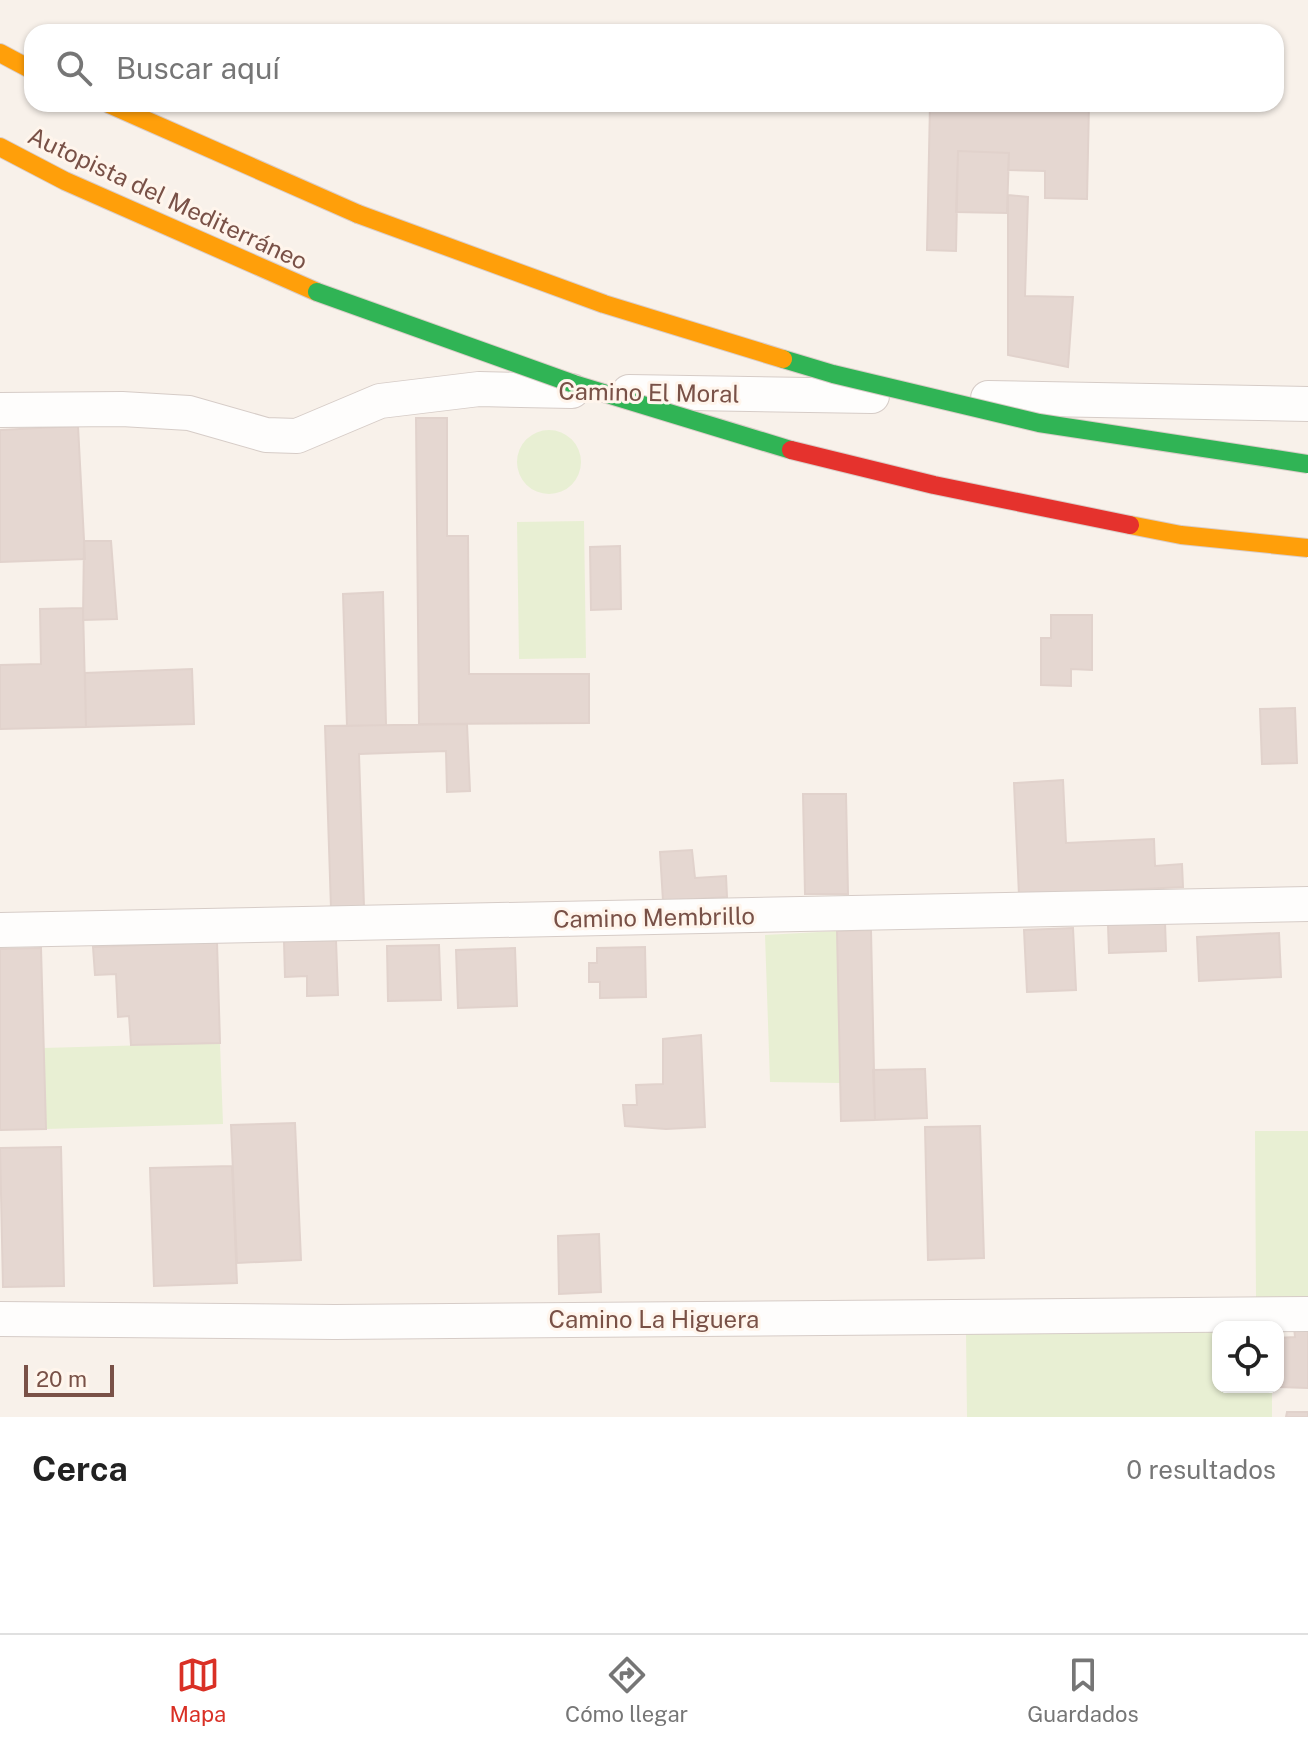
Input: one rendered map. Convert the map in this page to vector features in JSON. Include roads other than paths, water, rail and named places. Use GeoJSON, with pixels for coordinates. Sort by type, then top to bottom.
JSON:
{"type":"FeatureCollection","features":[{"type":"Feature","properties":{"kind":"highway"},"geometry":{"type":"LineString","coordinates":[[0,53],[24,66]]}},
{"type":"Feature","properties":{"kind":"highway"},"geometry":{"type":"LineString","coordinates":[[127,112],[358,214],[604,304],[833,374],[1039,423],[1308,464]]}},
{"type":"Feature","properties":{"kind":"highway","name":"Autopista del Mediterráneo"},"geometry":{"type":"LineString","coordinates":[[0,147],[65,181],[317,292],[574,384],[753,440],[934,485],[1181,535],[1308,548]]}},
{"type":"Feature","properties":{"kind":"street","name":"Camino El Moral"},"geometry":{"type":"LineString","coordinates":[[0,410],[122,409],[189,413],[266,435],[297,436],[380,401],[479,389],[1308,404]]}},
{"type":"Feature","properties":{"kind":"street","name":"Camino Membrillo"},"geometry":{"type":"LineString","coordinates":[[0,930],[1308,904]]}},
{"type":"Feature","properties":{"kind":"street","name":"Camino La Higuera"},"geometry":{"type":"LineString","coordinates":[[0,1319],[335,1322],[1308,1314]]}}]}
